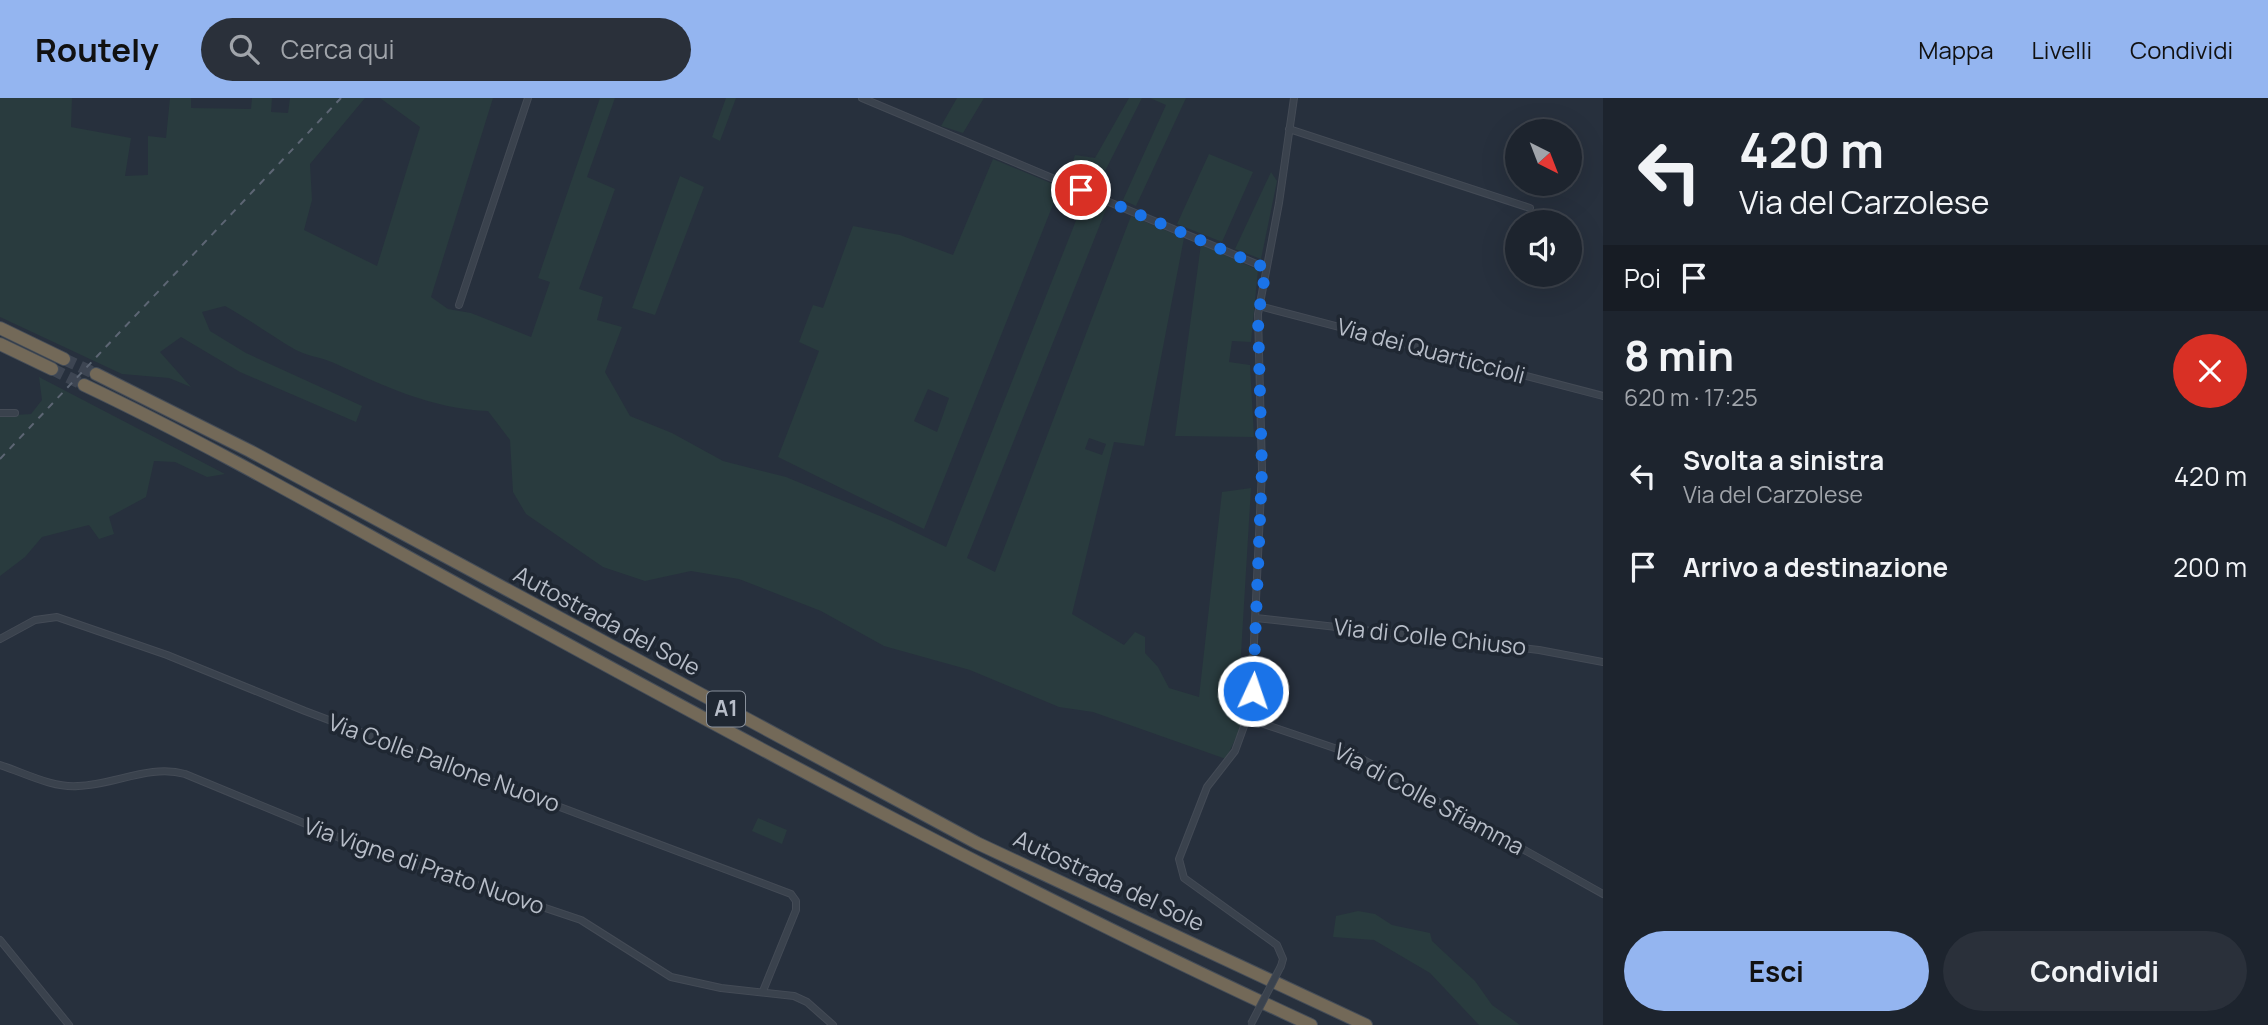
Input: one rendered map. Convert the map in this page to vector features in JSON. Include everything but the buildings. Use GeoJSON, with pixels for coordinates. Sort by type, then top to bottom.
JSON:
{"type":"FeatureCollection","features":[{"type":"Feature","properties":{"kind":"highway"},"geometry":{"type":"LineString","coordinates":[[0,328],[64,359]]}},
{"type":"Feature","properties":{"kind":"highway"},"geometry":{"type":"LineString","coordinates":[[0,344],[52,369]]}},
{"type":"Feature","properties":{"kind":"highway","name":"Autostrada del Sole"},"geometry":{"type":"LineString","coordinates":[[96,374],[250,451],[976,843],[1366,1025]]}},
{"type":"Feature","properties":{"kind":"highway","name":"Autostrada del Sole"},"geometry":{"type":"LineString","coordinates":[[84,385],[247,466],[383,544],[794,768],[1027,889],[1311,1025]]}},
{"type":"Feature","properties":{"kind":"street"},"geometry":{"type":"LineString","coordinates":[[459,305],[528,98]]}},
{"type":"Feature","properties":{"kind":"street"},"geometry":{"type":"LineString","coordinates":[[862,98],[1266,268]]}},
{"type":"Feature","properties":{"kind":"street"},"geometry":{"type":"LineString","coordinates":[[1251,1024],[1281,966],[1281,952],[1272,940],[1184,878],[1180,868],[1181,852],[1207,788],[1236,751],[1249,719],[1262,470],[1259,306],[1279,202],[1294,98]]}},
{"type":"Feature","properties":{"kind":"street"},"geometry":{"type":"LineString","coordinates":[[1289,130],[1530,208]]}},
{"type":"Feature","properties":{"kind":"street","name":"Via dei Quarticcioli"},"geometry":{"type":"LineString","coordinates":[[1259,306],[1603,396]]}},
{"type":"Feature","properties":{"kind":"street"},"geometry":{"type":"LineString","coordinates":[[0,413],[15,413]]}},
{"type":"Feature","properties":{"kind":"street","name":"Via Colle Pallone Nuovo"},"geometry":{"type":"LineString","coordinates":[[0,639],[35,620],[57,617],[166,655],[305,711],[790,894],[796,901],[796,910],[762,991]]}},
{"type":"Feature","properties":{"kind":"street","name":"Via di Colle Chiuso"},"geometry":{"type":"LineString","coordinates":[[1256,618],[1527,648],[1603,662]]}},
{"type":"Feature","properties":{"kind":"street","name":"Via di Colle Sfiamma"},"geometry":{"type":"LineString","coordinates":[[1249,719],[1355,755],[1603,894]]}},
{"type":"Feature","properties":{"kind":"street","name":"Via Vigne di Prato Nuovo"},"geometry":{"type":"LineString","coordinates":[[0,765],[68,786],[101,784],[154,771],[178,772],[352,843],[580,920],[671,977],[721,988],[762,991],[801,999],[833,1025]]}},
{"type":"Feature","properties":{"kind":"street"},"geometry":{"type":"LineString","coordinates":[[0,940],[69,1025]]}},
{"type":"Feature","properties":{"kind":"shaded area"},"geometry":{"type":"Polygon","coordinates":[[[0,98],[72,98],[71,127],[131,138],[125,176],[148,175],[148,136],[166,138],[170,98],[191,98],[191,108],[251,109],[252,98],[272,98],[271,112],[288,113],[290,98],[365,98],[310,164],[312,200],[304,230],[377,266],[420,127],[380,98],[493,98],[431,297],[448,309],[471,313],[531,337],[550,282],[538,278],[600,98],[615,98],[587,177],[615,189],[579,289],[603,297],[597,320],[622,327],[605,372],[630,416],[672,433],[723,461],[786,477],[892,521],[946,547],[1085,198],[1107,207],[967,558],[995,572],[1131,216],[1184,238],[1144,446],[1114,442],[1072,614],[1124,645],[1135,632],[1145,637],[1145,653],[1158,667],[1169,688],[1199,697],[1222,492],[1251,488],[1238,704],[1245,718],[1226,759],[1093,712],[1059,707],[970,670],[884,646],[821,611],[739,579],[691,571],[645,581],[603,567],[526,514],[513,492],[510,440],[488,411],[447,406],[390,388],[299,351],[225,306],[202,312],[210,331],[246,353],[362,406],[356,422],[240,372],[181,337],[160,352],[191,387],[169,378],[122,374],[0,317],[0,98]],[[1089,438],[1085,449],[1102,455],[1106,444],[1089,438]]]}},
{"type":"Feature","properties":{"kind":"shaded area"},"geometry":{"type":"Polygon","coordinates":[[[726,98],[736,98],[720,141],[712,137],[726,98]]]}},
{"type":"Feature","properties":{"kind":"shaded area"},"geometry":{"type":"Polygon","coordinates":[[[957,98],[984,98],[963,133],[941,126],[957,98]]]}},
{"type":"Feature","properties":{"kind":"shaded area"},"geometry":{"type":"Polygon","coordinates":[[[1129,98],[1142,98],[1096,189],[1068,176],[1075,155],[1095,158],[1129,98]]]}},
{"type":"Feature","properties":{"kind":"shaded area"},"geometry":{"type":"Polygon","coordinates":[[[1150,98],[1186,98],[1136,206],[1123,200],[1166,105],[1150,98]]]}},
{"type":"Feature","properties":{"kind":"shaded area"},"geometry":{"type":"Polygon","coordinates":[[[1209,154],[1253,172],[1222,242],[1177,224],[1209,154]]]}},
{"type":"Feature","properties":{"kind":"shaded area"},"geometry":{"type":"Polygon","coordinates":[[[993,159],[1060,187],[924,529],[778,457],[819,351],[799,342],[813,305],[823,308],[853,226],[900,235],[953,255],[993,159]],[[928,389],[914,421],[937,432],[949,398],[928,389]]]}},
{"type":"Feature","properties":{"kind":"shaded area"},"geometry":{"type":"Polygon","coordinates":[[[1271,172],[1277,181],[1261,259],[1235,249],[1271,172]]]}},
{"type":"Feature","properties":{"kind":"shaded area"},"geometry":{"type":"Polygon","coordinates":[[[680,176],[704,187],[655,315],[632,308],[680,176]]]}},
{"type":"Feature","properties":{"kind":"shaded area"},"geometry":{"type":"Polygon","coordinates":[[[1201,244],[1258,270],[1251,342],[1232,341],[1229,362],[1250,365],[1254,437],[1175,436],[1201,244]]]}},
{"type":"Feature","properties":{"kind":"shaded area"},"geometry":{"type":"Polygon","coordinates":[[[39,377],[225,474],[207,477],[175,462],[154,461],[146,497],[109,517],[114,534],[99,539],[89,525],[42,537],[25,557],[0,576],[0,416],[31,414],[42,400],[39,377]]]}},
{"type":"Feature","properties":{"kind":"shaded area"},"geometry":{"type":"Polygon","coordinates":[[[758,818],[787,830],[782,844],[752,831],[758,818]]]}},
{"type":"Feature","properties":{"kind":"shaded area"},"geometry":{"type":"Polygon","coordinates":[[[1358,911],[1375,914],[1392,925],[1430,933],[1432,941],[1475,981],[1492,1005],[1520,1025],[1479,1025],[1430,973],[1374,940],[1333,937],[1336,916],[1358,911]]]}},
{"type":"Feature","properties":{"kind":"tunnel"},"geometry":{"type":"LineString","coordinates":[[64,359],[96,374]]}},
{"type":"Feature","properties":{"kind":"tunnel"},"geometry":{"type":"LineString","coordinates":[[52,369],[84,385]]}},
{"type":"Feature","properties":{"kind":"railway"},"geometry":{"type":"LineString","coordinates":[[0,459],[341,98]]}},
{"type":"Feature","properties":{"kind":"route"},"geometry":{"type":"LineString","coordinates":[[1081,190],[1266,268],[1258,318],[1262,470],[1253,691]]}}]}
